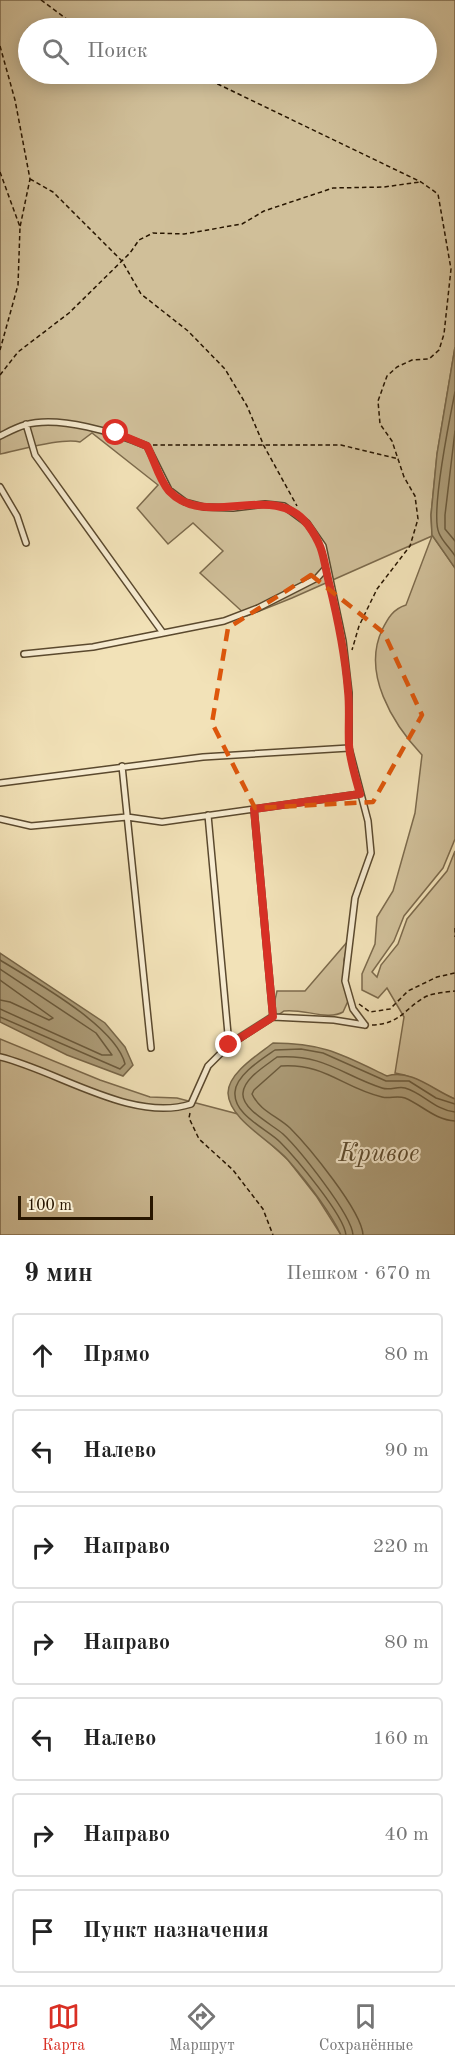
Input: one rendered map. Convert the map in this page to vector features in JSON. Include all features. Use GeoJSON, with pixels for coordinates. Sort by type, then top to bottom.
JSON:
{"type":"FeatureCollection","features":[{"type":"Feature","properties":{"kind":"lane"},"geometry":{"type":"LineString","coordinates":[[0,436],[26,424],[54,423],[116,433],[147,446],[169,490],[185,501],[204,507],[233,508],[265,504],[284,506],[306,523],[323,546],[343,641],[349,748],[368,821],[371,853],[355,898],[345,981],[353,1009],[365,1025]]}},
{"type":"Feature","properties":{"kind":"lane"},"geometry":{"type":"LineString","coordinates":[[26,424],[35,455],[163,633]]}},
{"type":"Feature","properties":{"kind":"lane"},"geometry":{"type":"LineString","coordinates":[[0,487],[17,516],[26,543]]}},
{"type":"Feature","properties":{"kind":"lane"},"geometry":{"type":"LineString","coordinates":[[24,654],[93,647],[224,621],[258,608],[317,578],[326,568]]}},
{"type":"Feature","properties":{"kind":"lane"},"geometry":{"type":"LineString","coordinates":[[0,783],[122,765],[203,757],[349,748]]}},
{"type":"Feature","properties":{"kind":"lane"},"geometry":{"type":"LineString","coordinates":[[122,765],[151,1048]]}},
{"type":"Feature","properties":{"kind":"lane"},"geometry":{"type":"LineString","coordinates":[[0,819],[31,826],[127,817],[162,822],[360,794]]}},
{"type":"Feature","properties":{"kind":"lane"},"geometry":{"type":"LineString","coordinates":[[254,809],[273,1017]]}},
{"type":"Feature","properties":{"kind":"lane"},"geometry":{"type":"LineString","coordinates":[[208,815],[229,1045]]}},
{"type":"Feature","properties":{"kind":"lane"},"geometry":{"type":"LineString","coordinates":[[0,1057],[148,1108],[175,1109],[191,1104],[208,1066],[229,1045],[273,1017],[334,1020],[365,1025]]}},
{"type":"Feature","properties":{"kind":"path"},"geometry":{"type":"LineString","coordinates":[[41,0],[65,18]]}},
{"type":"Feature","properties":{"kind":"path"},"geometry":{"type":"LineString","coordinates":[[0,46],[15,100],[30,179],[20,227],[18,285],[0,350]]}},
{"type":"Feature","properties":{"kind":"path"},"geometry":{"type":"LineString","coordinates":[[218,84],[421,182],[438,194],[451,269],[444,334],[439,350],[429,359],[412,360],[397,367],[387,376],[378,401],[380,424],[392,441],[404,477],[415,496],[418,519],[410,546],[376,589],[359,626],[346,669]]}},
{"type":"Feature","properties":{"kind":"path"},"geometry":{"type":"LineString","coordinates":[[0,172],[20,227]]}},
{"type":"Feature","properties":{"kind":"path"},"geometry":{"type":"LineString","coordinates":[[30,179],[53,192],[122,261],[141,294],[188,331],[225,369],[247,406],[263,444],[306,523]]}},
{"type":"Feature","properties":{"kind":"path"},"geometry":{"type":"LineString","coordinates":[[0,375],[18,352],[69,313],[122,261],[139,240],[153,233],[184,234],[242,224],[264,211],[333,188],[384,187],[421,182]]}},
{"type":"Feature","properties":{"kind":"path"},"geometry":{"type":"LineString","coordinates":[[147,446],[341,444],[399,459]]}},
{"type":"Feature","properties":{"kind":"path"},"geometry":{"type":"LineString","coordinates":[[455,928],[455,937]]}},
{"type":"Feature","properties":{"kind":"path"},"geometry":{"type":"LineString","coordinates":[[350,997],[370,1012],[390,1009],[408,991],[437,977],[455,973]]}},
{"type":"Feature","properties":{"kind":"path"},"geometry":{"type":"LineString","coordinates":[[365,1025],[386,1024],[410,1011],[426,996],[455,990]]}},
{"type":"Feature","properties":{"kind":"path"},"geometry":{"type":"LineString","coordinates":[[191,1104],[189,1118],[199,1139],[233,1170],[263,1209],[273,1235]]}},
{"type":"Feature","properties":{"kind":"highlighted area"},"geometry":{"type":"Polygon","coordinates":[[[311,575],[384,633],[422,715],[373,802],[255,808],[212,723],[228,628],[311,575]]]}},
{"type":"Feature","properties":{"kind":"shaded area"},"geometry":{"type":"Polygon","coordinates":[[[0,0],[455,0],[455,347],[437,454],[431,515],[432,535],[455,568],[455,839],[443,868],[404,916],[394,941],[372,972],[377,977],[381,965],[398,944],[407,919],[447,871],[455,851],[455,1099],[419,1080],[395,1073],[404,1017],[387,988],[378,998],[362,990],[362,974],[375,944],[377,917],[393,891],[415,813],[422,755],[400,728],[383,697],[376,663],[377,646],[389,618],[406,605],[432,536],[247,616],[200,573],[223,551],[193,523],[168,544],[137,508],[158,485],[92,433],[80,442],[53,443],[0,454],[0,0]]]}},
{"type":"Feature","properties":{"kind":"shaded area"},"geometry":{"type":"Polygon","coordinates":[[[348,941],[344,960],[348,1001],[343,1012],[322,1015],[284,1011],[223,1054],[223,1044],[272,1013],[277,991],[305,991],[348,941]]]}},
{"type":"Feature","properties":{"kind":"shaded area"},"geometry":{"type":"Polygon","coordinates":[[[0,1039],[100,1080],[150,1097],[177,1098],[238,1114],[288,1160],[317,1197],[341,1235],[0,1235],[0,1039]]]}},
{"type":"Feature","properties":{"kind":"water"},"geometry":{"type":"Polygon","coordinates":[[[455,347],[455,568],[432,535],[431,515],[437,454],[455,347]]]}},
{"type":"Feature","properties":{"kind":"water"},"geometry":{"type":"Polygon","coordinates":[[[0,953],[105,1023],[125,1047],[133,1065],[123,1076],[67,1055],[0,1022],[0,953]]]}},
{"type":"Feature","properties":{"kind":"water","name":"Кривое"},"geometry":{"type":"Polygon","coordinates":[[[273,1043],[306,1045],[333,1052],[387,1076],[405,1075],[414,1078],[455,1099],[455,1235],[341,1235],[324,1205],[295,1169],[281,1153],[243,1121],[230,1103],[228,1093],[233,1078],[245,1065],[273,1043]]]}},
{"type":"Feature","properties":{"kind":"route"},"geometry":{"type":"LineString","coordinates":[[116,433],[147,446],[169,490],[185,501],[204,507],[233,508],[265,504],[284,506],[297,513],[323,546],[343,641],[349,693],[349,748],[360,794],[254,809],[273,1017],[229,1045]]}}]}
